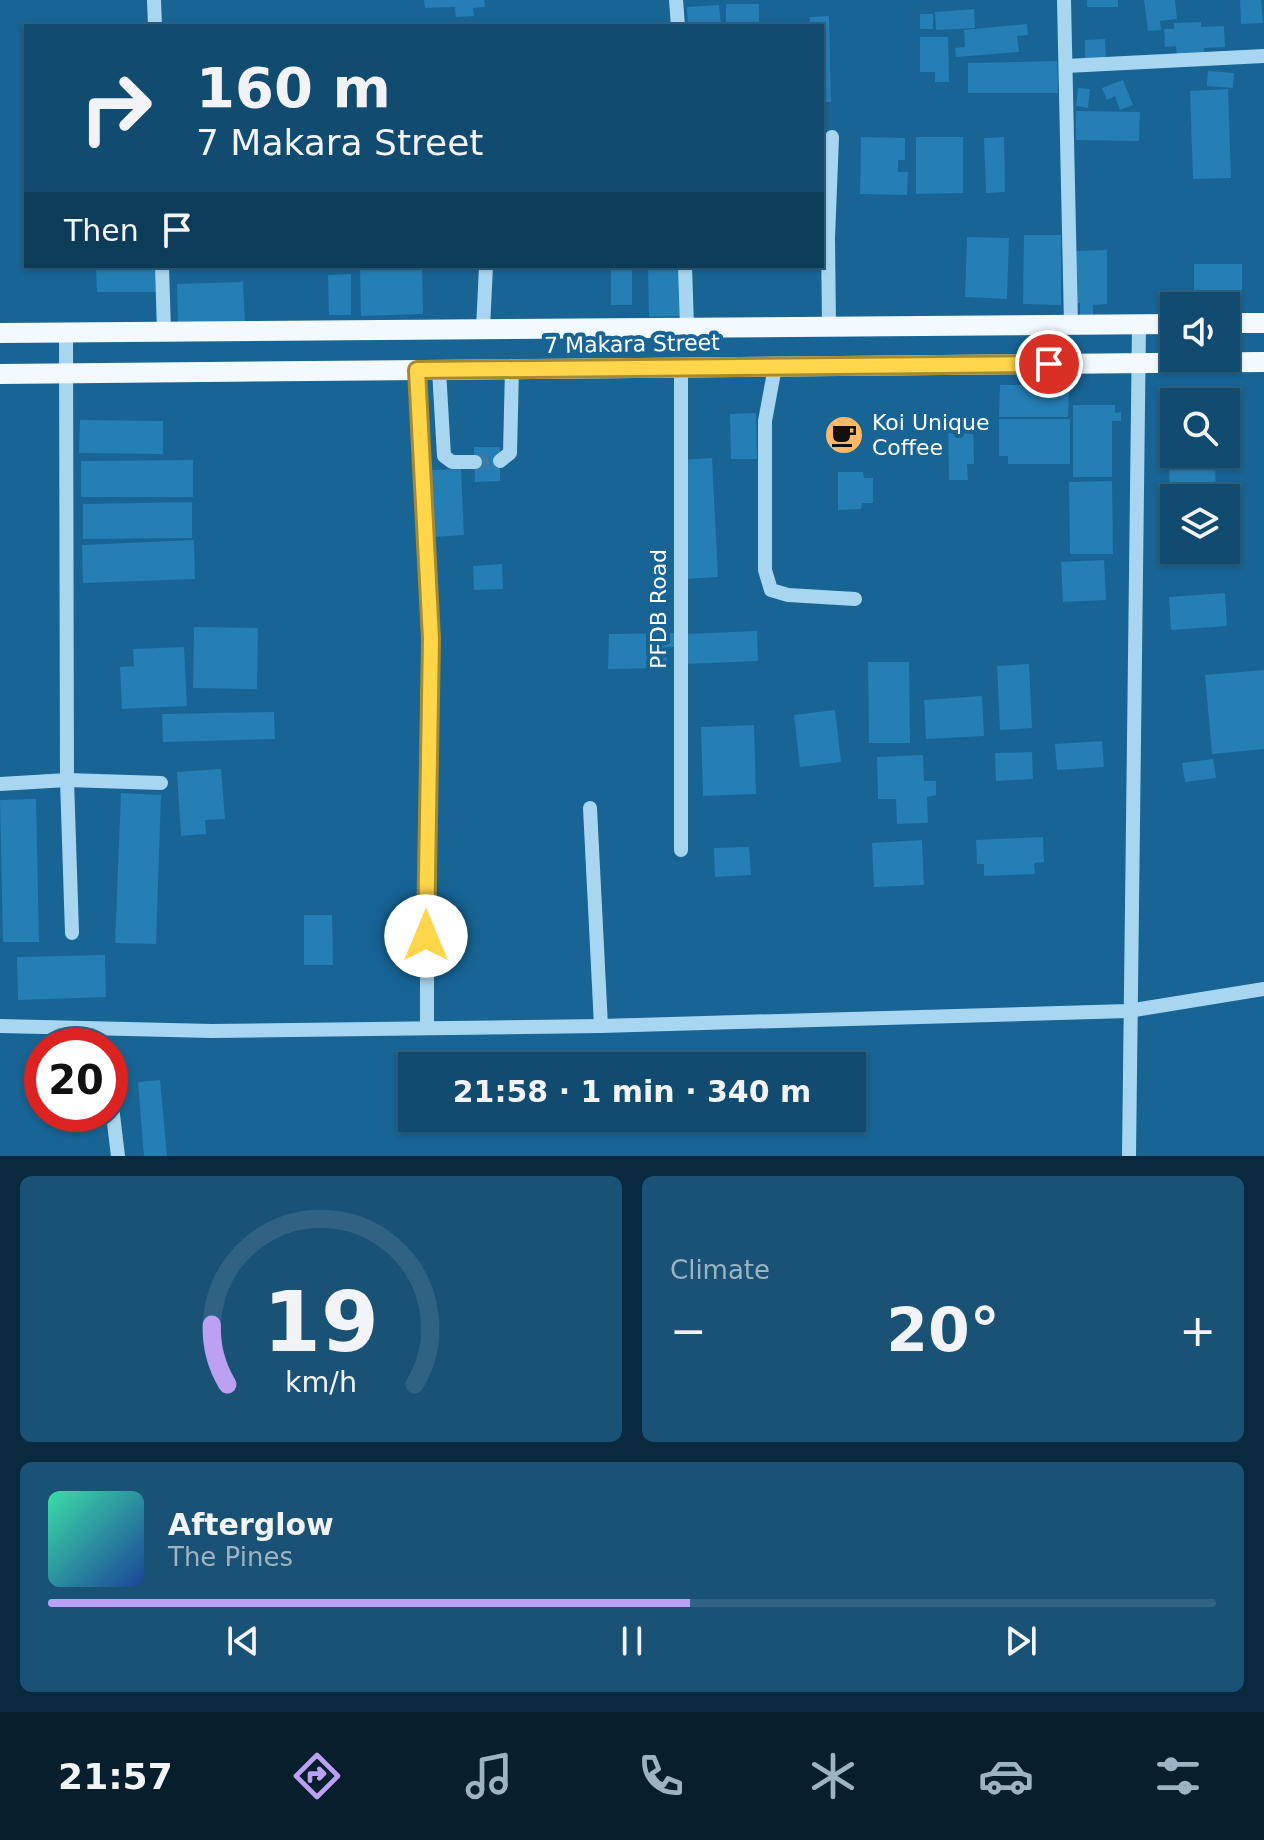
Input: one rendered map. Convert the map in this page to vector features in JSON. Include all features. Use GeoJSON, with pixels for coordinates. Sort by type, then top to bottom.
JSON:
{"type":"FeatureCollection","features":[{"type":"Feature","properties":{"kind":"main road"},"geometry":{"type":"LineString","coordinates":[[1240,323],[1264,323]]}},
{"type":"Feature","properties":{"kind":"main road","name":"7 Makara Street"},"geometry":{"type":"LineString","coordinates":[[0,333],[1160,324]]}},
{"type":"Feature","properties":{"kind":"main road","name":"7 Makara Street"},"geometry":{"type":"LineString","coordinates":[[0,374],[1264,362]]}},
{"type":"Feature","properties":{"kind":"street"},"geometry":{"type":"LineString","coordinates":[[154,0],[155,24]]}},
{"type":"Feature","properties":{"kind":"street"},"geometry":{"type":"LineString","coordinates":[[676,0],[678,24]]}},
{"type":"Feature","properties":{"kind":"street"},"geometry":{"type":"LineString","coordinates":[[1064,0],[1071,324]]}},
{"type":"Feature","properties":{"kind":"street"},"geometry":{"type":"LineString","coordinates":[[1066,66],[1264,56]]}},
{"type":"Feature","properties":{"kind":"street"},"geometry":{"type":"LineString","coordinates":[[829,326],[832,137]]}},
{"type":"Feature","properties":{"kind":"street"},"geometry":{"type":"LineString","coordinates":[[162,268],[164,332]]}},
{"type":"Feature","properties":{"kind":"street"},"geometry":{"type":"LineString","coordinates":[[483,329],[486,268]]}},
{"type":"Feature","properties":{"kind":"street"},"geometry":{"type":"LineString","coordinates":[[685,268],[687,327]]}},
{"type":"Feature","properties":{"kind":"street"},"geometry":{"type":"LineString","coordinates":[[1129,1156],[1128,1011],[1139,324]]}},
{"type":"Feature","properties":{"kind":"street"},"geometry":{"type":"LineString","coordinates":[[66,333],[67,780],[72,933]]}},
{"type":"Feature","properties":{"kind":"street"},"geometry":{"type":"LineString","coordinates":[[775,367],[765,421],[765,570],[771,590],[788,595],[855,599]]}},
{"type":"Feature","properties":{"kind":"street","name":"PFDB Road"},"geometry":{"type":"LineString","coordinates":[[681,368],[681,850]]}},
{"type":"Feature","properties":{"kind":"street"},"geometry":{"type":"LineString","coordinates":[[500,461],[510,453],[512,369]]}},
{"type":"Feature","properties":{"kind":"street"},"geometry":{"type":"LineString","coordinates":[[417,370],[431,639],[427,697],[427,1026]]}},
{"type":"Feature","properties":{"kind":"street"},"geometry":{"type":"LineString","coordinates":[[439,370],[444,456],[452,462],[475,462]]}},
{"type":"Feature","properties":{"kind":"street"},"geometry":{"type":"LineString","coordinates":[[0,784],[67,780],[161,783]]}},
{"type":"Feature","properties":{"kind":"street"},"geometry":{"type":"LineString","coordinates":[[590,808],[601,1026]]}},
{"type":"Feature","properties":{"kind":"street"},"geometry":{"type":"LineString","coordinates":[[128,1037],[427,1026],[601,1026],[1128,1011],[1264,989]]}},
{"type":"Feature","properties":{"kind":"street"},"geometry":{"type":"LineString","coordinates":[[0,1026],[24,1029]]}},
{"type":"Feature","properties":{"kind":"street"},"geometry":{"type":"LineString","coordinates":[[115,1132],[118,1156]]}},
{"type":"Feature","properties":{"kind":"building"},"geometry":{"type":"Polygon","coordinates":[[[424,0],[484,0],[485,7],[473,8],[474,16],[456,17],[455,7],[425,8],[424,0]]]}},
{"type":"Feature","properties":{"kind":"building"},"geometry":{"type":"Polygon","coordinates":[[[1087,0],[1118,0],[1118,7],[1087,7],[1087,0]]]}},
{"type":"Feature","properties":{"kind":"building"},"geometry":{"type":"Polygon","coordinates":[[[1144,0],[1175,0],[1177,19],[1160,21],[1161,30],[1148,31],[1144,0]]]}},
{"type":"Feature","properties":{"kind":"building"},"geometry":{"type":"Polygon","coordinates":[[[1240,0],[1261,0],[1263,23],[1241,24],[1240,0]]]}},
{"type":"Feature","properties":{"kind":"building"},"geometry":{"type":"Polygon","coordinates":[[[726,4],[759,4],[759,24],[726,24],[726,4]]]}},
{"type":"Feature","properties":{"kind":"building"},"geometry":{"type":"Polygon","coordinates":[[[719,5],[721,24],[688,24],[687,7],[719,5]]]}},
{"type":"Feature","properties":{"kind":"building"},"geometry":{"type":"Polygon","coordinates":[[[974,9],[975,28],[936,30],[935,12],[974,9]]]}},
{"type":"Feature","properties":{"kind":"building"},"geometry":{"type":"Polygon","coordinates":[[[920,14],[933,14],[933,29],[920,29],[920,14]]]}},
{"type":"Feature","properties":{"kind":"building"},"geometry":{"type":"Polygon","coordinates":[[[829,16],[831,102],[824,102],[824,24],[810,24],[810,17],[829,16]]]}},
{"type":"Feature","properties":{"kind":"building"},"geometry":{"type":"Polygon","coordinates":[[[1201,22],[1201,27],[1224,26],[1225,47],[1204,48],[1205,56],[1177,57],[1176,46],[1165,47],[1164,29],[1174,29],[1174,23],[1201,22]]]}},
{"type":"Feature","properties":{"kind":"building"},"geometry":{"type":"Polygon","coordinates":[[[1027,24],[1028,35],[1017,36],[1019,52],[956,57],[955,48],[965,47],[964,30],[1027,24]]]}},
{"type":"Feature","properties":{"kind":"building"},"geometry":{"type":"Polygon","coordinates":[[[920,37],[948,37],[949,82],[935,82],[935,72],[920,72],[920,37]]]}},
{"type":"Feature","properties":{"kind":"building"},"geometry":{"type":"Polygon","coordinates":[[[1105,39],[1106,58],[1085,59],[1085,40],[1105,39]]]}},
{"type":"Feature","properties":{"kind":"building"},"geometry":{"type":"Polygon","coordinates":[[[1057,61],[1058,93],[968,93],[968,63],[1057,61]]]}},
{"type":"Feature","properties":{"kind":"building"},"geometry":{"type":"Polygon","coordinates":[[[1208,71],[1234,73],[1233,88],[1207,86],[1208,71]]]}},
{"type":"Feature","properties":{"kind":"building"},"geometry":{"type":"Polygon","coordinates":[[[1123,80],[1133,105],[1120,110],[1115,96],[1107,100],[1102,88],[1123,80]]]}},
{"type":"Feature","properties":{"kind":"building"},"geometry":{"type":"Polygon","coordinates":[[[1078,88],[1090,89],[1088,108],[1076,106],[1078,88]]]}},
{"type":"Feature","properties":{"kind":"building"},"geometry":{"type":"Polygon","coordinates":[[[1228,89],[1231,178],[1193,179],[1190,91],[1228,89]]]}},
{"type":"Feature","properties":{"kind":"building"},"geometry":{"type":"Polygon","coordinates":[[[1076,111],[1140,112],[1139,141],[1076,140],[1076,111]]]}},
{"type":"Feature","properties":{"kind":"building"},"geometry":{"type":"Polygon","coordinates":[[[861,137],[905,138],[905,160],[898,160],[898,172],[908,172],[907,195],[860,194],[861,137]]]}},
{"type":"Feature","properties":{"kind":"building"},"geometry":{"type":"Polygon","coordinates":[[[916,137],[963,137],[963,193],[916,194],[916,137]]]}},
{"type":"Feature","properties":{"kind":"building"},"geometry":{"type":"Polygon","coordinates":[[[1004,137],[1005,192],[986,193],[984,138],[1004,137]]]}},
{"type":"Feature","properties":{"kind":"building"},"geometry":{"type":"Polygon","coordinates":[[[1024,235],[1061,235],[1061,305],[1023,304],[1024,235]]]}},
{"type":"Feature","properties":{"kind":"building"},"geometry":{"type":"Polygon","coordinates":[[[967,237],[1009,238],[1007,299],[965,297],[967,237]]]}},
{"type":"Feature","properties":{"kind":"building"},"geometry":{"type":"Polygon","coordinates":[[[1107,250],[1107,304],[1093,305],[1093,318],[1080,318],[1080,303],[1075,304],[1075,251],[1107,250]]]}},
{"type":"Feature","properties":{"kind":"building"},"geometry":{"type":"Polygon","coordinates":[[[1194,264],[1242,264],[1242,290],[1194,292],[1194,264]]]}},
{"type":"Feature","properties":{"kind":"building"},"geometry":{"type":"Polygon","coordinates":[[[96,268],[158,268],[158,292],[97,292],[96,268]]]}},
{"type":"Feature","properties":{"kind":"building"},"geometry":{"type":"Polygon","coordinates":[[[360,268],[422,268],[423,314],[361,316],[360,268]]]}},
{"type":"Feature","properties":{"kind":"building"},"geometry":{"type":"Polygon","coordinates":[[[611,268],[632,268],[632,305],[611,305],[611,268]]]}},
{"type":"Feature","properties":{"kind":"building"},"geometry":{"type":"Polygon","coordinates":[[[648,268],[680,268],[682,316],[649,317],[648,268]]]}},
{"type":"Feature","properties":{"kind":"building"},"geometry":{"type":"Polygon","coordinates":[[[351,274],[351,315],[329,315],[328,275],[351,274]]]}},
{"type":"Feature","properties":{"kind":"building"},"geometry":{"type":"Polygon","coordinates":[[[243,282],[245,323],[178,326],[177,284],[243,282]]]}},
{"type":"Feature","properties":{"kind":"building"},"geometry":{"type":"Polygon","coordinates":[[[1000,385],[1069,385],[1068,417],[999,417],[1000,385]]]}},
{"type":"Feature","properties":{"kind":"building"},"geometry":{"type":"Polygon","coordinates":[[[1073,405],[1115,405],[1115,413],[1121,412],[1121,421],[1112,421],[1112,477],[1073,477],[1073,405]]]}},
{"type":"Feature","properties":{"kind":"building"},"geometry":{"type":"Polygon","coordinates":[[[756,413],[757,459],[731,459],[730,414],[756,413]]]}},
{"type":"Feature","properties":{"kind":"building"},"geometry":{"type":"Polygon","coordinates":[[[999,419],[1070,419],[1070,464],[1008,464],[1008,456],[999,456],[999,419]]]}},
{"type":"Feature","properties":{"kind":"building"},"geometry":{"type":"Polygon","coordinates":[[[80,420],[163,421],[163,454],[79,453],[80,420]]]}},
{"type":"Feature","properties":{"kind":"building"},"geometry":{"type":"Polygon","coordinates":[[[973,421],[974,464],[967,464],[968,480],[949,480],[948,422],[973,421]]]}},
{"type":"Feature","properties":{"kind":"building"},"geometry":{"type":"Polygon","coordinates":[[[474,447],[500,447],[500,481],[475,482],[474,447]]]}},
{"type":"Feature","properties":{"kind":"building"},"geometry":{"type":"Polygon","coordinates":[[[712,458],[718,577],[686,579],[681,460],[712,458]]]}},
{"type":"Feature","properties":{"kind":"building"},"geometry":{"type":"Polygon","coordinates":[[[193,460],[193,497],[81,497],[81,461],[193,460]]]}},
{"type":"Feature","properties":{"kind":"building"},"geometry":{"type":"Polygon","coordinates":[[[1169,468],[1215,468],[1216,484],[1170,484],[1169,468]]]}},
{"type":"Feature","properties":{"kind":"building"},"geometry":{"type":"Polygon","coordinates":[[[461,469],[464,535],[434,537],[432,470],[461,469]]]}},
{"type":"Feature","properties":{"kind":"building"},"geometry":{"type":"Polygon","coordinates":[[[838,472],[863,472],[864,478],[873,478],[873,503],[862,503],[861,509],[838,510],[838,472]]]}},
{"type":"Feature","properties":{"kind":"building"},"geometry":{"type":"Polygon","coordinates":[[[1112,481],[1113,554],[1070,554],[1069,482],[1112,481]]]}},
{"type":"Feature","properties":{"kind":"building"},"geometry":{"type":"Polygon","coordinates":[[[192,502],[192,538],[83,539],[83,504],[192,502]]]}},
{"type":"Feature","properties":{"kind":"building"},"geometry":{"type":"Polygon","coordinates":[[[194,540],[195,579],[83,583],[82,545],[194,540]]]}},
{"type":"Feature","properties":{"kind":"building"},"geometry":{"type":"Polygon","coordinates":[[[1104,560],[1106,600],[1063,602],[1061,562],[1104,560]]]}},
{"type":"Feature","properties":{"kind":"building"},"geometry":{"type":"Polygon","coordinates":[[[502,564],[503,589],[474,590],[473,566],[502,564]]]}},
{"type":"Feature","properties":{"kind":"building"},"geometry":{"type":"Polygon","coordinates":[[[1225,593],[1227,626],[1171,630],[1169,597],[1225,593]]]}},
{"type":"Feature","properties":{"kind":"building"},"geometry":{"type":"Polygon","coordinates":[[[194,627],[258,628],[257,689],[193,688],[194,627]]]}},
{"type":"Feature","properties":{"kind":"building"},"geometry":{"type":"Polygon","coordinates":[[[757,631],[758,661],[685,664],[684,634],[757,631]]]}},
{"type":"Feature","properties":{"kind":"building"},"geometry":{"type":"Polygon","coordinates":[[[675,633],[675,647],[667,647],[667,668],[608,669],[609,634],[675,633]]]}},
{"type":"Feature","properties":{"kind":"building"},"geometry":{"type":"Polygon","coordinates":[[[184,647],[187,706],[122,709],[120,667],[134,666],[133,649],[184,647]]]}},
{"type":"Feature","properties":{"kind":"building"},"geometry":{"type":"Polygon","coordinates":[[[868,662],[909,662],[910,743],[869,743],[868,662]]]}},
{"type":"Feature","properties":{"kind":"building"},"geometry":{"type":"Polygon","coordinates":[[[1029,664],[1032,728],[1000,730],[997,666],[1029,664]]]}},
{"type":"Feature","properties":{"kind":"building"},"geometry":{"type":"Polygon","coordinates":[[[1264,670],[1264,749],[1212,754],[1205,675],[1264,670]]]}},
{"type":"Feature","properties":{"kind":"building"},"geometry":{"type":"Polygon","coordinates":[[[982,696],[984,736],[926,739],[924,700],[982,696]]]}},
{"type":"Feature","properties":{"kind":"building"},"geometry":{"type":"Polygon","coordinates":[[[835,710],[841,762],[800,767],[794,715],[835,710]]]}},
{"type":"Feature","properties":{"kind":"building"},"geometry":{"type":"Polygon","coordinates":[[[274,712],[275,739],[163,742],[162,714],[274,712]]]}},
{"type":"Feature","properties":{"kind":"building"},"geometry":{"type":"Polygon","coordinates":[[[754,725],[756,794],[703,796],[701,727],[754,725]]]}},
{"type":"Feature","properties":{"kind":"building"},"geometry":{"type":"Polygon","coordinates":[[[1102,741],[1104,767],[1057,770],[1055,744],[1102,741]]]}},
{"type":"Feature","properties":{"kind":"building"},"geometry":{"type":"Polygon","coordinates":[[[1032,752],[1033,779],[996,781],[995,753],[1032,752]]]}},
{"type":"Feature","properties":{"kind":"building"},"geometry":{"type":"Polygon","coordinates":[[[923,755],[924,781],[936,781],[936,795],[927,797],[928,823],[897,824],[896,799],[878,799],[877,757],[923,755]]]}},
{"type":"Feature","properties":{"kind":"building"},"geometry":{"type":"Polygon","coordinates":[[[1213,759],[1216,778],[1185,782],[1182,763],[1213,759]]]}},
{"type":"Feature","properties":{"kind":"building"},"geometry":{"type":"Polygon","coordinates":[[[221,769],[225,819],[205,820],[206,834],[181,836],[177,772],[221,769]]]}},
{"type":"Feature","properties":{"kind":"building"},"geometry":{"type":"Polygon","coordinates":[[[121,793],[161,795],[156,944],[115,943],[121,793]]]}},
{"type":"Feature","properties":{"kind":"building"},"geometry":{"type":"Polygon","coordinates":[[[36,799],[39,942],[3,942],[0,800],[36,799]]]}},
{"type":"Feature","properties":{"kind":"building"},"geometry":{"type":"Polygon","coordinates":[[[1043,837],[1044,862],[1034,863],[1035,874],[984,876],[984,864],[977,864],[976,840],[1043,837]]]}},
{"type":"Feature","properties":{"kind":"building"},"geometry":{"type":"Polygon","coordinates":[[[922,840],[924,885],[874,887],[872,843],[922,840]]]}},
{"type":"Feature","properties":{"kind":"building"},"geometry":{"type":"Polygon","coordinates":[[[749,847],[751,875],[715,877],[714,848],[749,847]]]}},
{"type":"Feature","properties":{"kind":"building"},"geometry":{"type":"Polygon","coordinates":[[[304,915],[332,915],[333,965],[304,965],[304,915]]]}},
{"type":"Feature","properties":{"kind":"building"},"geometry":{"type":"Polygon","coordinates":[[[105,955],[106,997],[18,1000],[17,957],[105,955]]]}},
{"type":"Feature","properties":{"kind":"building"},"geometry":{"type":"Polygon","coordinates":[[[160,1080],[167,1156],[144,1156],[138,1082],[160,1080]]]}},
{"type":"Feature","properties":{"kind":"tunnel"},"geometry":{"type":"LineString","coordinates":[[475,462],[500,461]]}},
{"type":"Feature","properties":{"kind":"place","name":"Koi Unique Coffee"},"geometry":{"type":"Point","coordinates":[844,435]}},
{"type":"Feature","properties":{"kind":"route"},"geometry":{"type":"LineString","coordinates":[[426,936],[427,697],[431,639],[417,370],[1049,364]]}}]}
